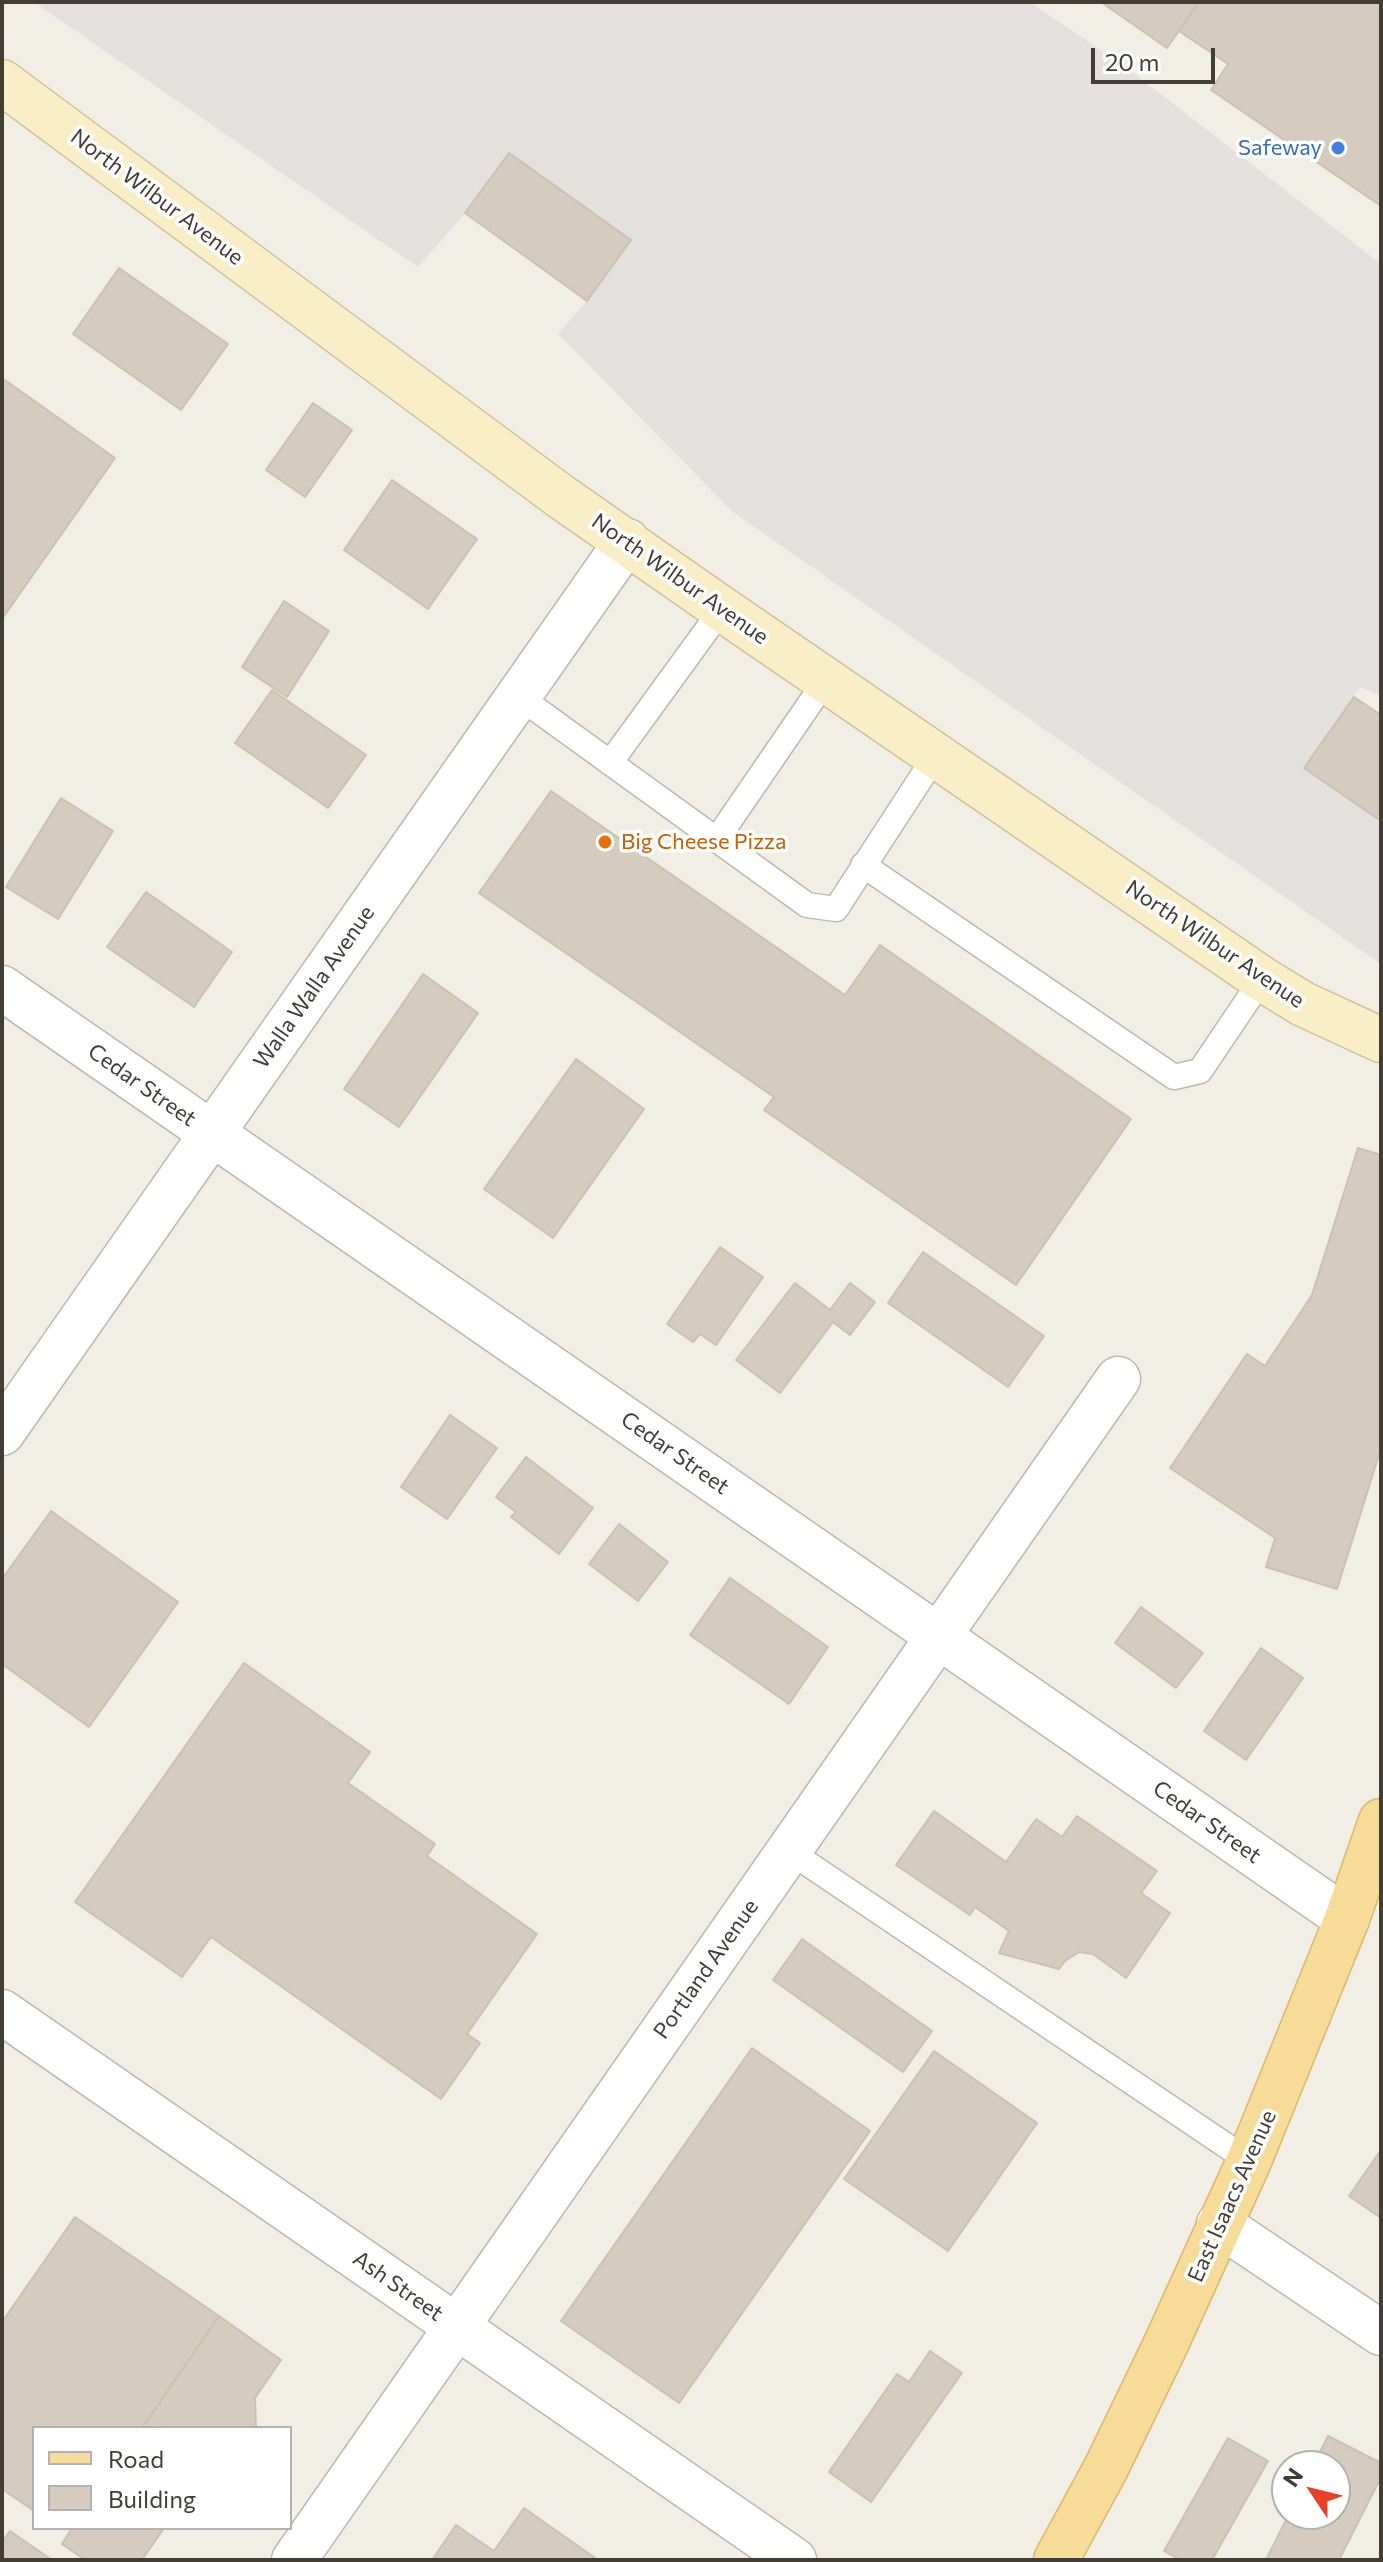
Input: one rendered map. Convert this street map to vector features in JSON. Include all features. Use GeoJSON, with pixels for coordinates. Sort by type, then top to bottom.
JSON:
{"type":"FeatureCollection","features":[{"type":"Feature","properties":{"kind":"main road","name":"North Wilbur Avenue"},"geometry":{"type":"LineString","coordinates":[[2,82],[560,496],[722,609],[1262,979],[1303,1004],[1381,1040]]}},
{"type":"Feature","properties":{"kind":"main road","name":"East Isaacs Avenue"},"geometry":{"type":"LineString","coordinates":[[1056,2560],[1106,2468],[1249,2161],[1347,1919],[1381,1821]]}},
{"type":"Feature","properties":{"kind":"street","name":"Walla Walla Avenue"},"geometry":{"type":"LineString","coordinates":[[2,1433],[627,541]]}},
{"type":"Feature","properties":{"kind":"street","name":"Cedar Street"},"geometry":{"type":"LineString","coordinates":[[2,988],[1347,1919]]}},
{"type":"Feature","properties":{"kind":"street","name":"Portland Avenue"},"geometry":{"type":"LineString","coordinates":[[294,2560],[1118,1379]]}},
{"type":"Feature","properties":{"kind":"street","name":"Ash Street"},"geometry":{"type":"LineString","coordinates":[[2,2012],[794,2560]]}},
{"type":"Feature","properties":{"kind":"street"},"geometry":{"type":"LineString","coordinates":[[1219,2224],[1381,2333]]}},
{"type":"Feature","properties":{"kind":"lane"},"geometry":{"type":"LineString","coordinates":[[610,763],[722,609]]}},
{"type":"Feature","properties":{"kind":"lane"},"geometry":{"type":"LineString","coordinates":[[717,839],[826,680]]}},
{"type":"Feature","properties":{"kind":"lane"},"geometry":{"type":"LineString","coordinates":[[518,696],[807,905],[836,909],[936,755]]}},
{"type":"Feature","properties":{"kind":"lane"},"geometry":{"type":"LineString","coordinates":[[863,865],[1174,1077],[1200,1071],[1262,979]]}},
{"type":"Feature","properties":{"kind":"lane"},"geometry":{"type":"LineString","coordinates":[[789,1851],[1249,2161]]}},
{"type":"Feature","properties":{"kind":"shaded area"},"geometry":{"type":"Polygon","coordinates":[[[34,2],[1030,2],[1132,72],[1381,264],[1381,696],[1360,687],[1316,755],[1381,798],[1381,964],[733,512],[558,334],[587,301],[630,240],[509,153],[465,213],[418,267],[34,2]]]}},
{"type":"Feature","properties":{"kind":"building"},"geometry":{"type":"Polygon","coordinates":[[[1101,2],[1199,2],[1167,48],[1101,2]]]}},
{"type":"Feature","properties":{"kind":"building","name":"Safeway"},"geometry":{"type":"Polygon","coordinates":[[[1199,2],[1381,2],[1381,206],[1211,90],[1228,64],[1179,31],[1199,2]]]}},
{"type":"Feature","properties":{"kind":"building"},"geometry":{"type":"Polygon","coordinates":[[[509,153],[631,240],[587,301],[465,213],[509,153]]]}},
{"type":"Feature","properties":{"kind":"building"},"geometry":{"type":"Polygon","coordinates":[[[119,268],[228,344],[181,410],[73,334],[119,268]]]}},
{"type":"Feature","properties":{"kind":"building"},"geometry":{"type":"Polygon","coordinates":[[[2,378],[115,458],[2,619],[2,378]]]}},
{"type":"Feature","properties":{"kind":"building"},"geometry":{"type":"Polygon","coordinates":[[[313,403],[352,430],[305,497],[266,470],[313,403]]]}},
{"type":"Feature","properties":{"kind":"building"},"geometry":{"type":"Polygon","coordinates":[[[392,480],[477,539],[428,609],[344,550],[392,480]]]}},
{"type":"Feature","properties":{"kind":"building"},"geometry":{"type":"Polygon","coordinates":[[[284,601],[329,631],[287,697],[242,667],[284,601]]]}},
{"type":"Feature","properties":{"kind":"building"},"geometry":{"type":"Polygon","coordinates":[[[272,690],[366,755],[328,808],[235,743],[272,690]]]}},
{"type":"Feature","properties":{"kind":"building"},"geometry":{"type":"Polygon","coordinates":[[[1354,697],[1381,715],[1381,821],[1304,768],[1354,697]]]}},
{"type":"Feature","properties":{"kind":"building"},"geometry":{"type":"Polygon","coordinates":[[[551,791],[845,995],[880,945],[1131,1119],[1016,1285],[764,1110],[774,1097],[479,893],[551,791]]]}},
{"type":"Feature","properties":{"kind":"building"},"geometry":{"type":"Polygon","coordinates":[[[61,798],[113,831],[58,919],[6,887],[61,798]]]}},
{"type":"Feature","properties":{"kind":"building"},"geometry":{"type":"Polygon","coordinates":[[[146,892],[232,952],[194,1007],[107,947],[146,892]]]}},
{"type":"Feature","properties":{"kind":"building"},"geometry":{"type":"Polygon","coordinates":[[[423,974],[478,1013],[399,1127],[344,1089],[423,974]]]}},
{"type":"Feature","properties":{"kind":"building"},"geometry":{"type":"Polygon","coordinates":[[[576,1059],[644,1109],[553,1238],[484,1189],[576,1059]]]}},
{"type":"Feature","properties":{"kind":"building"},"geometry":{"type":"Polygon","coordinates":[[[1358,1148],[1381,1155],[1381,1448],[1337,1589],[1266,1567],[1275,1538],[1170,1468],[1247,1354],[1265,1366],[1312,1295],[1358,1148]]]}},
{"type":"Feature","properties":{"kind":"building"},"geometry":{"type":"Polygon","coordinates":[[[720,1247],[763,1277],[716,1345],[700,1334],[693,1342],[667,1324],[720,1247]]]}},
{"type":"Feature","properties":{"kind":"building"},"geometry":{"type":"Polygon","coordinates":[[[923,1252],[1044,1336],[1008,1387],[888,1303],[923,1252]]]}},
{"type":"Feature","properties":{"kind":"building"},"geometry":{"type":"Polygon","coordinates":[[[795,1283],[830,1310],[850,1283],[875,1302],[850,1335],[833,1322],[780,1393],[736,1360],[795,1283]]]}},
{"type":"Feature","properties":{"kind":"building"},"geometry":{"type":"Polygon","coordinates":[[[450,1415],[497,1448],[447,1519],[401,1487],[450,1415]]]}},
{"type":"Feature","properties":{"kind":"building"},"geometry":{"type":"Polygon","coordinates":[[[526,1457],[593,1508],[559,1554],[511,1517],[516,1512],[496,1497],[526,1457]]]}},
{"type":"Feature","properties":{"kind":"building"},"geometry":{"type":"Polygon","coordinates":[[[51,1511],[178,1602],[89,1727],[2,1664],[2,1579],[51,1511]]]}},
{"type":"Feature","properties":{"kind":"building"},"geometry":{"type":"Polygon","coordinates":[[[619,1524],[668,1562],[638,1601],[589,1564],[619,1524]]]}},
{"type":"Feature","properties":{"kind":"building"},"geometry":{"type":"Polygon","coordinates":[[[730,1578],[828,1647],[789,1704],[690,1635],[730,1578]]]}},
{"type":"Feature","properties":{"kind":"building"},"geometry":{"type":"Polygon","coordinates":[[[1141,1607],[1203,1653],[1176,1688],[1115,1643],[1141,1607]]]}},
{"type":"Feature","properties":{"kind":"building"},"geometry":{"type":"Polygon","coordinates":[[[1261,1648],[1303,1678],[1246,1760],[1204,1731],[1261,1648]]]}},
{"type":"Feature","properties":{"kind":"building"},"geometry":{"type":"Polygon","coordinates":[[[244,1663],[370,1752],[348,1783],[435,1844],[427,1856],[537,1934],[467,2034],[480,2043],[441,2099],[211,1937],[182,1977],[75,1902],[244,1663]]]}},
{"type":"Feature","properties":{"kind":"building"},"geometry":{"type":"Polygon","coordinates":[[[934,1811],[1006,1862],[1036,1819],[1062,1837],[1077,1816],[1157,1871],[1141,1893],[1170,1913],[1126,1978],[1093,1954],[1079,1952],[1059,1969],[999,1953],[1009,1931],[975,1907],[970,1915],[896,1865],[934,1811]]]}},
{"type":"Feature","properties":{"kind":"building"},"geometry":{"type":"Polygon","coordinates":[[[802,1939],[932,2031],[903,2072],[773,1980],[802,1939]]]}},
{"type":"Feature","properties":{"kind":"building"},"geometry":{"type":"Polygon","coordinates":[[[752,2048],[870,2131],[679,2403],[561,2321],[752,2048]]]}},
{"type":"Feature","properties":{"kind":"building"},"geometry":{"type":"Polygon","coordinates":[[[934,2051],[1037,2123],[948,2251],[844,2179],[934,2051]]]}},
{"type":"Feature","properties":{"kind":"building"},"geometry":{"type":"Polygon","coordinates":[[[1381,2150],[1381,2218],[1349,2196],[1381,2150]]]}},
{"type":"Feature","properties":{"kind":"building"},"geometry":{"type":"Polygon","coordinates":[[[75,2217],[219,2316],[143,2426],[32,2426],[32,2510],[2,2489],[2,2322],[75,2217]]]}},
{"type":"Feature","properties":{"kind":"building"},"geometry":{"type":"Polygon","coordinates":[[[219,2316],[281,2360],[255,2398],[256,2426],[143,2426],[219,2316]]]}},
{"type":"Feature","properties":{"kind":"building"},"geometry":{"type":"Polygon","coordinates":[[[930,2351],[962,2373],[871,2502],[829,2472],[897,2374],[909,2382],[930,2351]]]}},
{"type":"Feature","properties":{"kind":"building"},"geometry":{"type":"Polygon","coordinates":[[[1328,2436],[1381,2463],[1381,2477],[1339,2560],[1266,2560],[1281,2530],[1351,2530],[1351,2450],[1321,2450],[1328,2436]]]}},
{"type":"Feature","properties":{"kind":"building"},"geometry":{"type":"Polygon","coordinates":[[[1228,2438],[1268,2461],[1212,2560],[1180,2560],[1164,2551],[1228,2438]]]}},
{"type":"Feature","properties":{"kind":"building"},"geometry":{"type":"Polygon","coordinates":[[[524,2508],[598,2560],[432,2560],[456,2525],[494,2551],[524,2508]]]}},
{"type":"Feature","properties":{"kind":"building"},"geometry":{"type":"Polygon","coordinates":[[[71,2530],[163,2530],[142,2560],[85,2560],[62,2544],[71,2530]]]}},
{"type":"Feature","properties":{"kind":"building"},"geometry":{"type":"Polygon","coordinates":[[[10,2531],[52,2560],[2,2560],[2,2542],[10,2531]]]}},
{"type":"Feature","properties":{"kind":"place","name":"Safeway"},"geometry":{"type":"Point","coordinates":[1338,148]}},
{"type":"Feature","properties":{"kind":"place","name":"Big Cheese Pizza"},"geometry":{"type":"Point","coordinates":[605,842]}}]}
